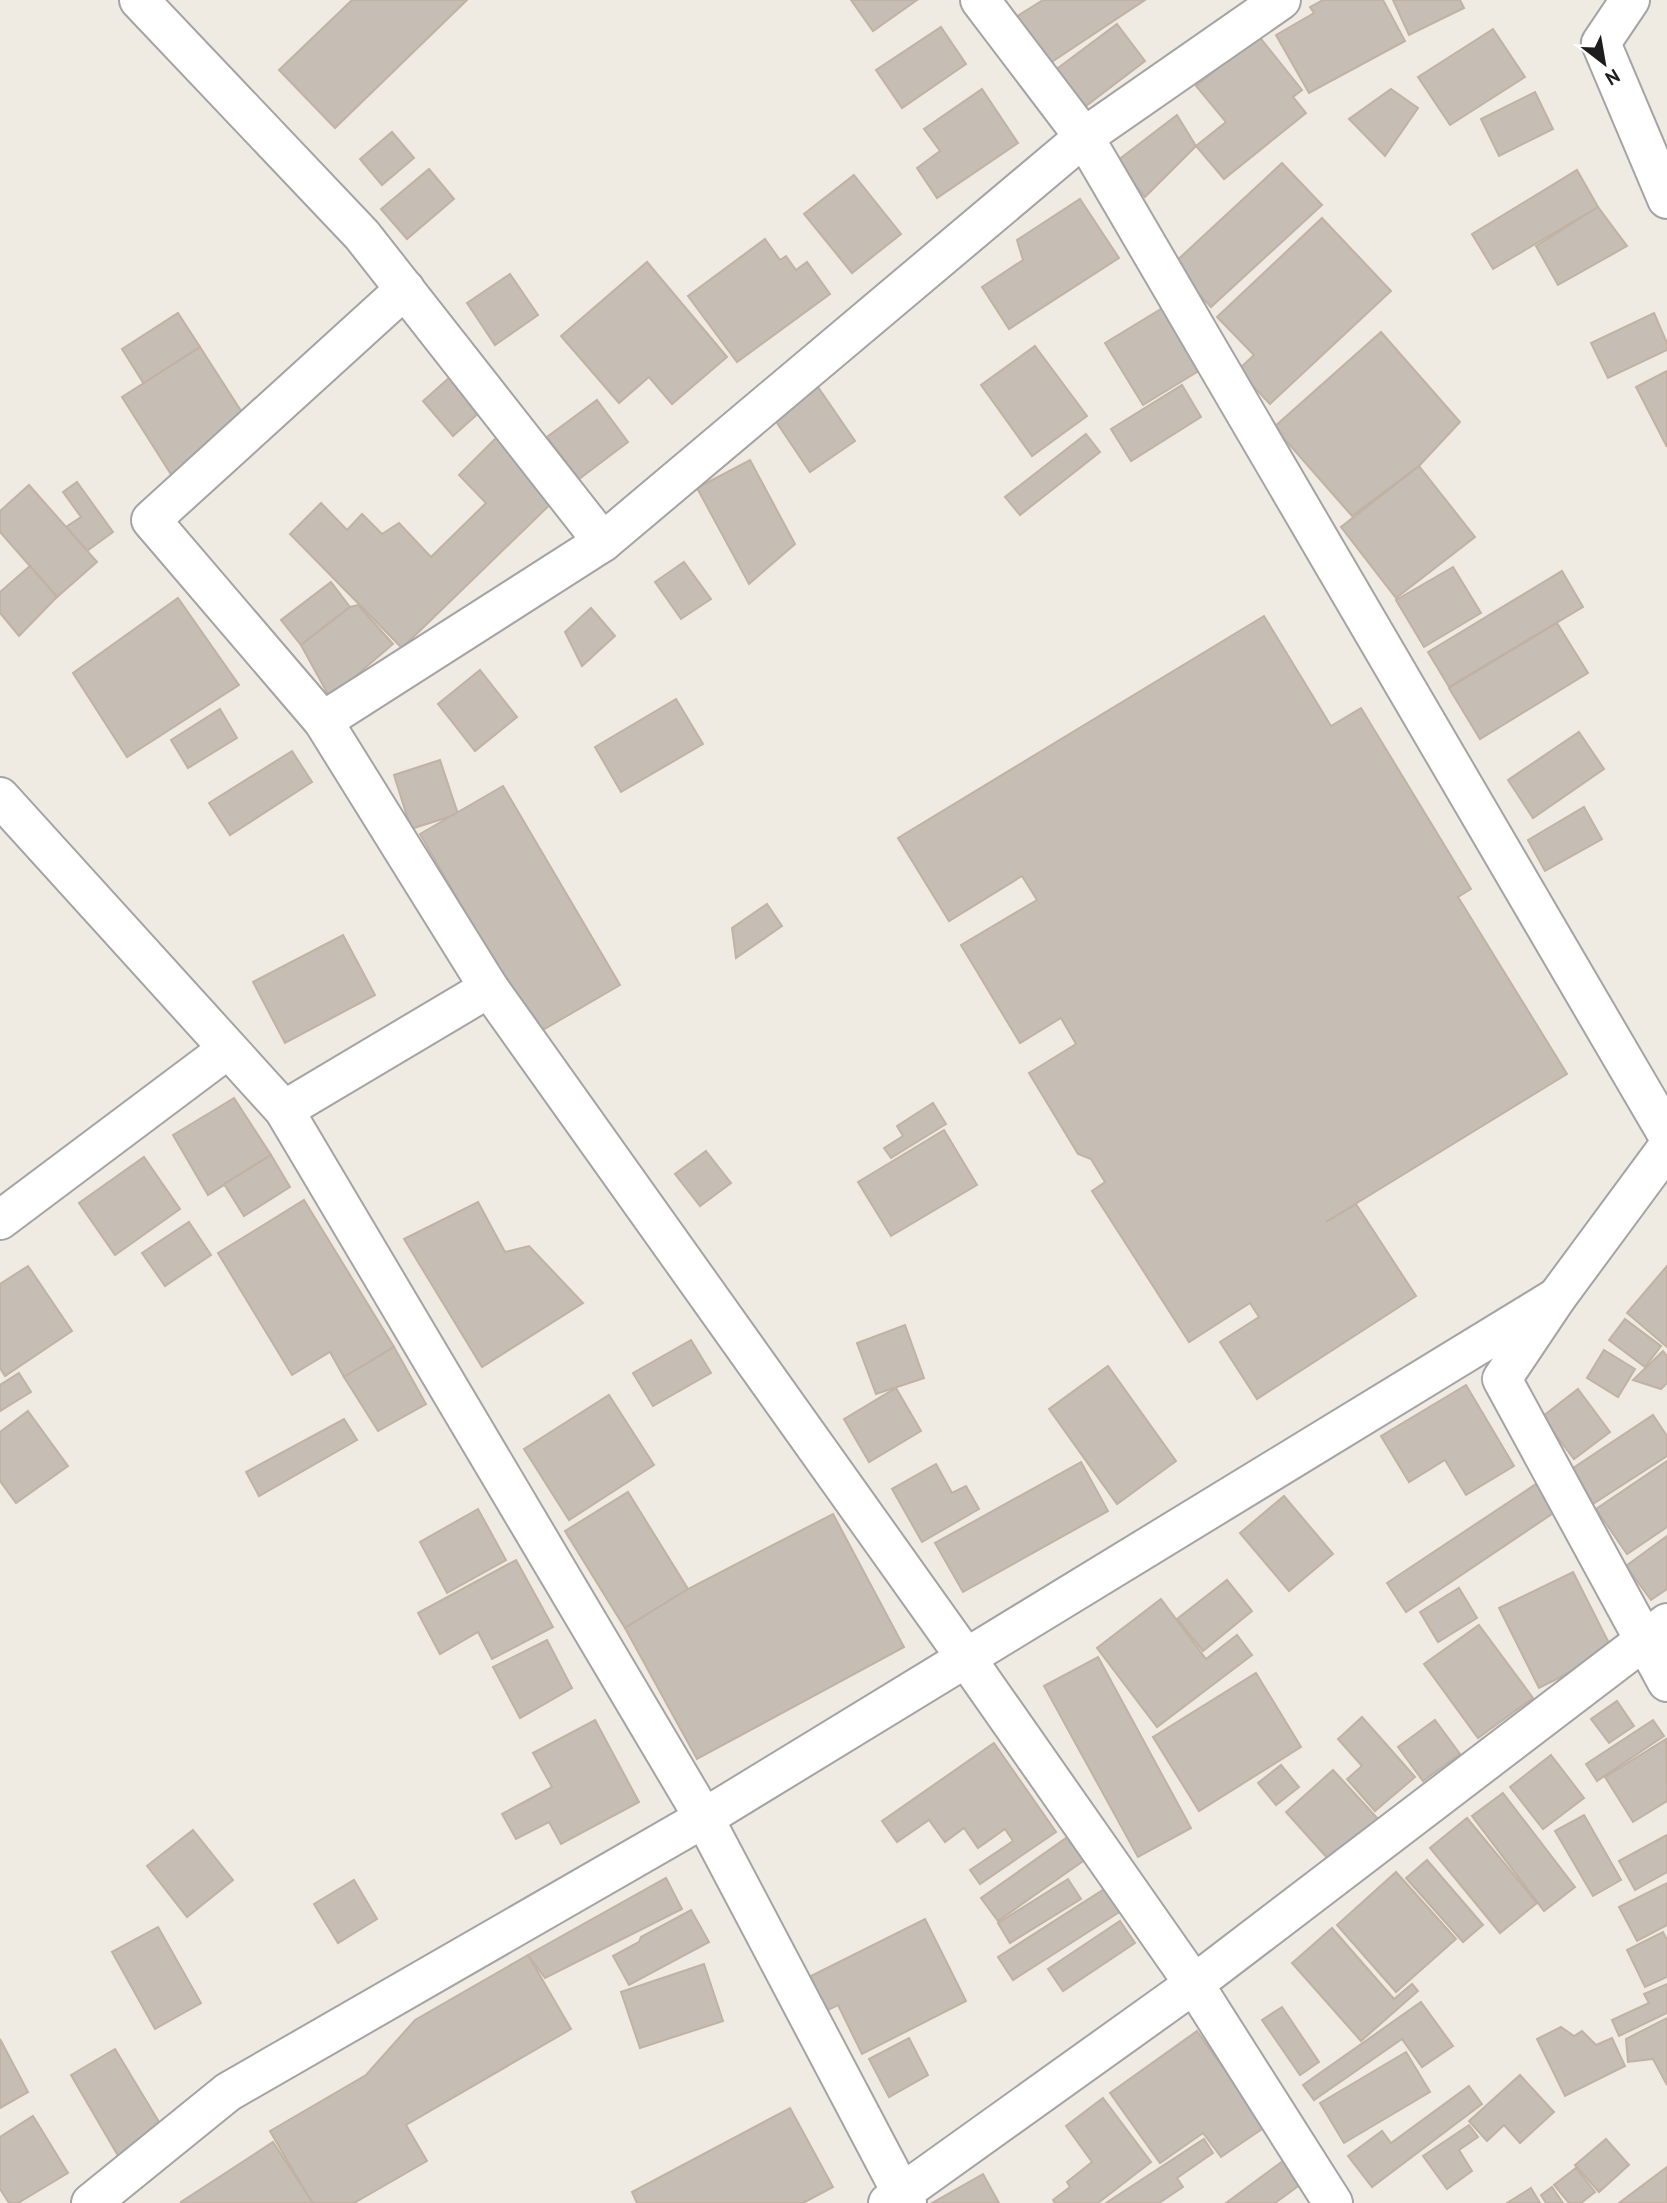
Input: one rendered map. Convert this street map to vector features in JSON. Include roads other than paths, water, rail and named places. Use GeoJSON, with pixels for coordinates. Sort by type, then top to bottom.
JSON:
{"type":"FeatureCollection","features":[{"type":"Feature","properties":{"kind":"street"},"geometry":{"type":"LineString","coordinates":[[139,0],[362,235],[603,542]]}},
{"type":"Feature","properties":{"kind":"street"},"geometry":{"type":"LineString","coordinates":[[980,0],[1084,137],[1667,1134]]}},
{"type":"Feature","properties":{"kind":"street"},"geometry":{"type":"LineString","coordinates":[[323,721],[603,542],[1084,137],[1281,0]]}},
{"type":"Feature","properties":{"kind":"street"},"geometry":{"type":"LineString","coordinates":[[1630,0],[1601,43],[1667,199]]}},
{"type":"Feature","properties":{"kind":"street"},"geometry":{"type":"LineString","coordinates":[[405,289],[151,520],[323,721],[489,988],[966,1658],[1194,1984],[1333,2203]]}},
{"type":"Feature","properties":{"kind":"street"},"geometry":{"type":"LineString","coordinates":[[0,797],[284,1110],[704,1818],[899,2200],[1194,1984],[1656,1633]]}},
{"type":"Feature","properties":{"kind":"street"},"geometry":{"type":"LineString","coordinates":[[284,1110],[489,988]]}},
{"type":"Feature","properties":{"kind":"street"},"geometry":{"type":"LineString","coordinates":[[0,1220],[228,1049]]}},
{"type":"Feature","properties":{"kind":"street"},"geometry":{"type":"LineString","coordinates":[[1667,1148],[1557,1297],[1502,1379],[1656,1633],[1667,1682]]}},
{"type":"Feature","properties":{"kind":"street"},"geometry":{"type":"LineString","coordinates":[[91,2203],[228,2092],[704,1818],[1557,1297]]}}]}
